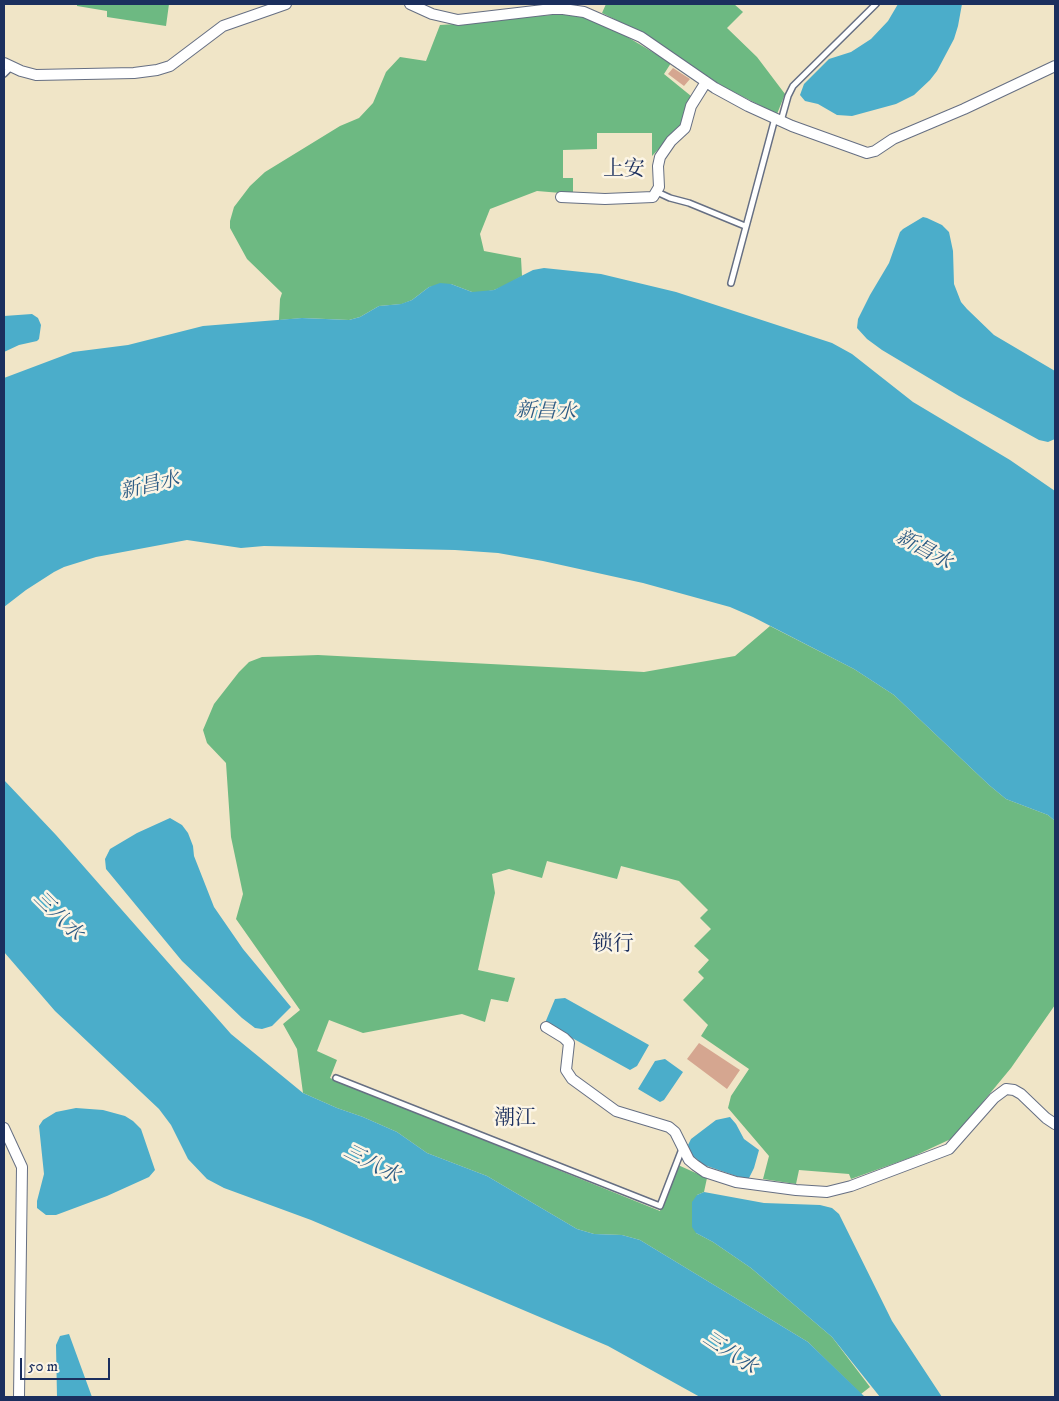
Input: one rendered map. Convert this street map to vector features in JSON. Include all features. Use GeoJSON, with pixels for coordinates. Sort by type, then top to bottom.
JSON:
{"type":"FeatureCollection","features":[{"type":"Feature","properties":{"kind":"street"},"geometry":{"type":"LineString","coordinates":[[6,68],[36,75],[146,72],[156,70],[170,66],[223,26],[286,4]]}},
{"type":"Feature","properties":{"kind":"street"},"geometry":{"type":"LineString","coordinates":[[410,4],[432,14],[458,20],[552,9],[584,12],[641,37],[732,98],[778,120],[856,150],[872,152],[893,139],[964,109],[1055,66]]}},
{"type":"Feature","properties":{"kind":"street"},"geometry":{"type":"LineString","coordinates":[[561,197],[605,199],[653,197],[659,187],[658,166],[660,158],[671,140],[685,128],[691,106],[706,82]]}},
{"type":"Feature","properties":{"kind":"street"},"geometry":{"type":"LineString","coordinates":[[546,1027],[569,1043],[566,1070],[572,1079],[616,1111],[672,1129],[689,1160],[705,1172],[736,1182],[827,1192],[851,1186],[949,1149],[994,1098],[1006,1089],[1014,1090],[1021,1094],[1055,1124]]}},
{"type":"Feature","properties":{"kind":"street"},"geometry":{"type":"LineString","coordinates":[[4,1128],[22,1167],[19,1397]]}},
{"type":"Feature","properties":{"kind":"lane"},"geometry":{"type":"LineString","coordinates":[[730,283],[745,226],[778,120],[792,86],[876,4]]}},
{"type":"Feature","properties":{"kind":"lane"},"geometry":{"type":"LineString","coordinates":[[657,192],[745,226]]}},
{"type":"Feature","properties":{"kind":"lane"},"geometry":{"type":"LineString","coordinates":[[336,1078],[660,1206],[683,1148]]}},
{"type":"Feature","properties":{"kind":"green space"},"geometry":{"type":"Polygon","coordinates":[[[77,4],[169,4],[166,26],[107,17],[107,11],[77,6],[77,4]]]}},
{"type":"Feature","properties":{"kind":"green space"},"geometry":{"type":"Polygon","coordinates":[[[606,4],[734,4],[743,12],[727,28],[757,57],[785,94],[777,114],[722,86],[646,35],[602,13],[606,4]]]}},
{"type":"Feature","properties":{"kind":"green space"},"geometry":{"type":"Polygon","coordinates":[[[562,14],[584,17],[614,29],[671,63],[664,74],[691,96],[682,124],[652,156],[652,133],[597,133],[597,149],[563,150],[563,178],[573,178],[573,194],[537,191],[490,209],[480,234],[484,251],[521,258],[522,276],[504,286],[483,292],[472,292],[451,284],[429,287],[412,300],[402,304],[379,306],[360,317],[349,320],[303,318],[279,320],[282,293],[247,259],[230,228],[234,207],[250,186],[265,172],[340,126],[359,118],[373,103],[386,72],[400,57],[426,61],[440,25],[562,14]]]}},
{"type":"Feature","properties":{"kind":"green space"},"geometry":{"type":"Polygon","coordinates":[[[770,626],[854,669],[894,695],[1006,799],[1048,815],[1055,821],[1055,1005],[1011,1068],[953,1138],[912,1157],[851,1179],[849,1174],[799,1170],[796,1184],[763,1179],[769,1156],[728,1108],[731,1096],[749,1069],[701,1036],[708,1025],[683,1000],[704,978],[698,972],[709,960],[694,946],[711,929],[700,918],[708,910],[679,881],[621,866],[617,879],[547,861],[542,878],[509,869],[492,874],[495,893],[478,970],[515,978],[508,1002],[491,999],[485,1022],[462,1014],[363,1033],[329,1020],[317,1051],[337,1060],[330,1078],[660,1211],[678,1165],[707,1178],[704,1192],[697,1195],[696,1233],[713,1242],[751,1268],[832,1337],[870,1387],[861,1394],[808,1342],[640,1240],[622,1235],[594,1234],[577,1229],[487,1176],[427,1153],[397,1132],[303,1093],[297,1049],[283,1024],[300,1010],[236,919],[243,894],[231,837],[226,763],[207,743],[203,730],[214,704],[239,672],[249,662],[262,657],[318,655],[644,672],[735,656],[770,626]]]}},
{"type":"Feature","properties":{"kind":"water"},"geometry":{"type":"Polygon","coordinates":[[[898,4],[962,4],[954,39],[930,80],[914,95],[896,104],[852,116],[837,115],[818,104],[805,101],[800,95],[804,84],[829,59],[851,52],[871,39],[888,21],[898,4]]]}},
{"type":"Feature","properties":{"kind":"water"},"geometry":{"type":"Polygon","coordinates":[[[923,217],[942,225],[949,232],[953,251],[954,284],[961,302],[967,309],[994,335],[1055,371],[1055,439],[1048,442],[1039,440],[959,396],[882,350],[867,339],[857,328],[858,319],[889,263],[900,232],[923,217]]]}},
{"type":"Feature","properties":{"kind":"water","name":"新昌水"},"geometry":{"type":"Polygon","coordinates":[[[544,268],[601,274],[676,292],[832,343],[852,354],[913,402],[1010,460],[1055,491],[1055,821],[1048,815],[1006,799],[894,695],[854,669],[753,617],[730,607],[643,583],[543,561],[498,553],[455,550],[264,546],[241,548],[187,540],[96,557],[64,567],[26,590],[4,607],[4,378],[73,352],[128,345],[203,326],[302,318],[349,320],[360,317],[379,306],[401,304],[412,300],[429,287],[440,283],[451,284],[472,292],[494,290],[533,270],[544,268]]]}},
{"type":"Feature","properties":{"kind":"water"},"geometry":{"type":"Polygon","coordinates":[[[32,314],[38,318],[41,325],[39,339],[4,352],[4,316],[32,314]]]}},
{"type":"Feature","properties":{"kind":"water","name":"三八水"},"geometry":{"type":"Polygon","coordinates":[[[4,780],[56,835],[231,1034],[303,1093],[397,1132],[427,1153],[487,1176],[577,1229],[594,1234],[622,1235],[640,1240],[808,1342],[865,1397],[700,1397],[608,1346],[311,1220],[224,1188],[207,1179],[188,1159],[171,1125],[159,1109],[55,1011],[4,952],[4,780]]]}},
{"type":"Feature","properties":{"kind":"water"},"geometry":{"type":"Polygon","coordinates":[[[170,818],[182,825],[188,833],[193,846],[194,856],[214,907],[243,949],[291,1007],[272,1026],[262,1029],[255,1028],[242,1018],[182,961],[106,869],[105,859],[110,849],[137,833],[170,818]]]}},
{"type":"Feature","properties":{"kind":"water"},"geometry":{"type":"Polygon","coordinates":[[[565,998],[649,1045],[637,1066],[630,1070],[545,1023],[555,999],[565,998]]]}},
{"type":"Feature","properties":{"kind":"water"},"geometry":{"type":"Polygon","coordinates":[[[665,1059],[683,1072],[664,1100],[660,1102],[638,1089],[655,1061],[665,1059]]]}},
{"type":"Feature","properties":{"kind":"water"},"geometry":{"type":"Polygon","coordinates":[[[76,1108],[103,1110],[125,1116],[133,1121],[141,1129],[155,1170],[149,1177],[107,1196],[56,1215],[46,1215],[37,1208],[44,1174],[39,1126],[43,1120],[56,1112],[76,1108]]]}},
{"type":"Feature","properties":{"kind":"water"},"geometry":{"type":"Polygon","coordinates":[[[730,1117],[744,1139],[759,1150],[749,1178],[742,1178],[704,1165],[693,1156],[688,1145],[691,1139],[716,1120],[730,1117]]]}},
{"type":"Feature","properties":{"kind":"water"},"geometry":{"type":"Polygon","coordinates":[[[704,1192],[764,1203],[820,1205],[832,1208],[839,1214],[892,1321],[942,1397],[880,1397],[832,1337],[751,1268],[713,1242],[696,1233],[692,1227],[692,1202],[697,1195],[704,1192]]]}},
{"type":"Feature","properties":{"kind":"water"},"geometry":{"type":"Polygon","coordinates":[[[69,1334],[92,1397],[57,1397],[56,1345],[60,1336],[69,1334]]]}},
{"type":"Feature","properties":{"kind":"building"},"geometry":{"type":"Polygon","coordinates":[[[673,68],[690,79],[684,86],[668,74],[673,68]]]}},
{"type":"Feature","properties":{"kind":"building"},"geometry":{"type":"Polygon","coordinates":[[[699,1043],[740,1070],[727,1089],[687,1059],[699,1043]]]}},
{"type":"Feature","properties":{"kind":"district","name":"上安"},"geometry":{"type":"Point","coordinates":[624,171]}},
{"type":"Feature","properties":{"kind":"district","name":"锁行"},"geometry":{"type":"Point","coordinates":[613,946]}},
{"type":"Feature","properties":{"kind":"district","name":"潮江"},"geometry":{"type":"Point","coordinates":[515,1120]}}]}
